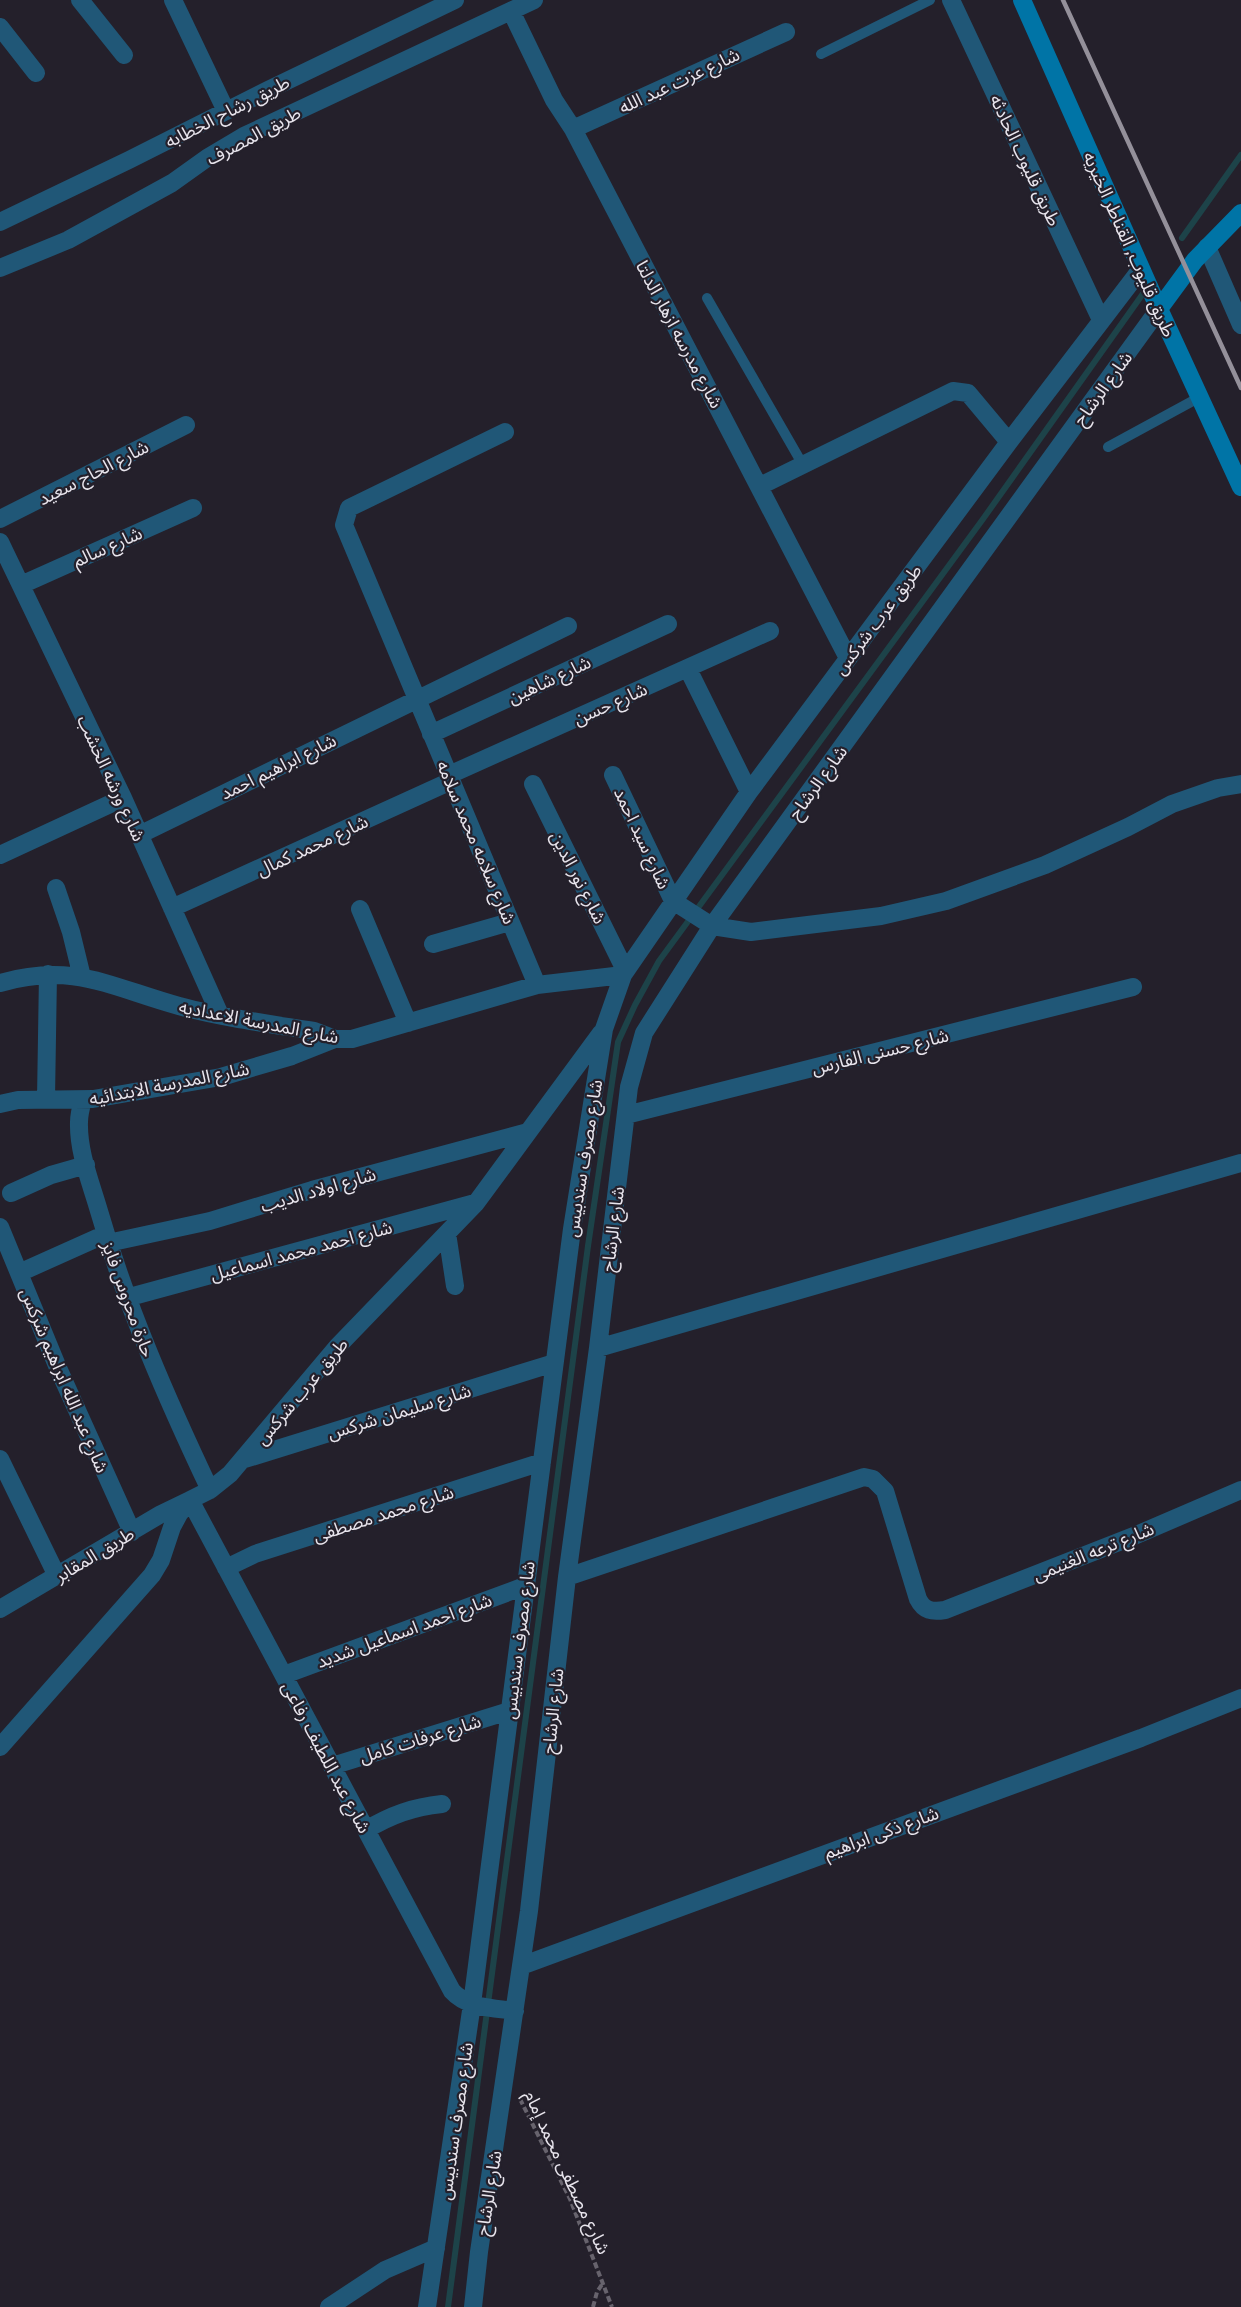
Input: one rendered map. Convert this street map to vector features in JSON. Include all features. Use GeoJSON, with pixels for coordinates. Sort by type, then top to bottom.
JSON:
{"type":"FeatureCollection","features":[{"type":"Feature","properties":{"kind":"main road","name":"طريق قليوب, القناطر الخيريه"},"geometry":{"type":"LineString","coordinates":[[1022,0],[1158,309],[1241,487]]}},
{"type":"Feature","properties":{"kind":"main road"},"geometry":{"type":"LineString","coordinates":[[1158,309],[1207,247],[1241,213]]}},
{"type":"Feature","properties":{"kind":"street"},"geometry":{"type":"LineString","coordinates":[[80,0],[124,55]]}},
{"type":"Feature","properties":{"kind":"street"},"geometry":{"type":"LineString","coordinates":[[173,0],[226,111]]}},
{"type":"Feature","properties":{"kind":"street","name":"طريق رشاح الخطابه"},"geometry":{"type":"LineString","coordinates":[[0,222],[455,0]]}},
{"type":"Feature","properties":{"kind":"street"},"geometry":{"type":"LineString","coordinates":[[511,11],[534,0]]}},
{"type":"Feature","properties":{"kind":"street","name":"طريق قليوب الحادثه"},"geometry":{"type":"LineString","coordinates":[[951,0],[1101,320]]}},
{"type":"Feature","properties":{"kind":"street","name":"طريق المصرف"},"geometry":{"type":"LineString","coordinates":[[0,268],[69,240],[172,183],[207,158],[244,136],[511,11]]}},
{"type":"Feature","properties":{"kind":"street","name":"شارع مدرسه ازهار الدلتا"},"geometry":{"type":"LineString","coordinates":[[511,11],[554,100],[573,129],[848,658]]}},
{"type":"Feature","properties":{"kind":"street"},"geometry":{"type":"LineString","coordinates":[[0,27],[36,73]]}},
{"type":"Feature","properties":{"kind":"street","name":"شارع عزت عبد الله"},"geometry":{"type":"LineString","coordinates":[[573,129],[786,32]]}},
{"type":"Feature","properties":{"kind":"street"},"geometry":{"type":"LineString","coordinates":[[383,34],[398,64]]}},
{"type":"Feature","properties":{"kind":"street"},"geometry":{"type":"LineString","coordinates":[[1207,247],[1241,325]]}},
{"type":"Feature","properties":{"kind":"street","name":"طريق عرب شركس"},"geometry":{"type":"LineString","coordinates":[[624,973],[749,792],[1009,442],[1141,269]]}},
{"type":"Feature","properties":{"kind":"street","name":"شارع الرشاح"},"geometry":{"type":"LineString","coordinates":[[473,2307],[479,2252],[507,2073],[511,2010],[521,1966],[529,1911],[567,1576],[598,1348],[629,1087],[644,1033],[712,926],[1158,309]]}},
{"type":"Feature","properties":{"kind":"street"},"geometry":{"type":"LineString","coordinates":[[760,486],[958,390],[972,397],[1009,442]]}},
{"type":"Feature","properties":{"kind":"street","name":"شارع الحاج سعيد"},"geometry":{"type":"LineString","coordinates":[[0,519],[186,425]]}},
{"type":"Feature","properties":{"kind":"street","name":"شارع سلامه محمد سلامه"},"geometry":{"type":"LineString","coordinates":[[505,432],[349,508],[344,525],[537,985]]}},
{"type":"Feature","properties":{"kind":"street","name":"شارع سالم"},"geometry":{"type":"LineString","coordinates":[[11,577],[193,508]]}},
{"type":"Feature","properties":{"kind":"street","name":"شارع ورشه الخشب"},"geometry":{"type":"LineString","coordinates":[[0,542],[11,577],[123,798],[220,1015]]}},
{"type":"Feature","properties":{"kind":"street","name":"شارع شاهين"},"geometry":{"type":"LineString","coordinates":[[431,734],[668,624]]}},
{"type":"Feature","properties":{"kind":"street","name":"شارع ابراهيم احمد"},"geometry":{"type":"LineString","coordinates":[[139,835],[568,626]]}},
{"type":"Feature","properties":{"kind":"street","name":"شارع حسن"},"geometry":{"type":"LineString","coordinates":[[450,778],[770,631]]}},
{"type":"Feature","properties":{"kind":"street"},"geometry":{"type":"LineString","coordinates":[[688,669],[749,792]]}},
{"type":"Feature","properties":{"kind":"street","name":"شارع سيد احمد"},"geometry":{"type":"LineString","coordinates":[[613,776],[673,901]]}},
{"type":"Feature","properties":{"kind":"street","name":"شارع محمد كمال"},"geometry":{"type":"LineString","coordinates":[[172,908],[450,778]]}},
{"type":"Feature","properties":{"kind":"street","name":"شارع نور الدين"},"geometry":{"type":"LineString","coordinates":[[533,784],[624,973]]}},
{"type":"Feature","properties":{"kind":"street"},"geometry":{"type":"LineString","coordinates":[[673,901],[712,926],[751,932],[881,916],[946,901],[1045,865],[1172,804],[1218,788],[1241,784]]}},
{"type":"Feature","properties":{"kind":"street"},"geometry":{"type":"LineString","coordinates":[[0,855],[123,798]]}},
{"type":"Feature","properties":{"kind":"street"},"geometry":{"type":"LineString","coordinates":[[56,888],[71,932],[82,977]]}},
{"type":"Feature","properties":{"kind":"street"},"geometry":{"type":"LineString","coordinates":[[360,909],[408,1023]]}},
{"type":"Feature","properties":{"kind":"street"},"geometry":{"type":"LineString","coordinates":[[433,944],[510,922]]}},
{"type":"Feature","properties":{"kind":"street","name":"شارع المدرسة الاعداديه"},"geometry":{"type":"LineString","coordinates":[[0,983],[48,974],[82,977],[180,1007],[314,1031],[334,1039],[352,1039],[537,985],[624,973]]}},
{"type":"Feature","properties":{"kind":"street","name":"شارع مصرف سندبيس"},"geometry":{"type":"LineString","coordinates":[[427,2307],[475,2005],[509,1711],[572,1229],[604,1029],[624,973]]}},
{"type":"Feature","properties":{"kind":"street"},"geometry":{"type":"LineString","coordinates":[[46,1099],[48,974]]}},
{"type":"Feature","properties":{"kind":"street","name":"شارع حسنى الفارس"},"geometry":{"type":"LineString","coordinates":[[626,1115],[1133,987]]}},
{"type":"Feature","properties":{"kind":"street","name":"طريق عرب شركس"},"geometry":{"type":"LineString","coordinates":[[0,1747],[152,1575],[161,1560],[172,1527],[190,1500],[210,1490],[245,1459],[337,1347],[476,1203],[604,1029]]}},
{"type":"Feature","properties":{"kind":"street","name":"شارع المدرسة الابتدائيه"},"geometry":{"type":"LineString","coordinates":[[0,1104],[18,1100],[83,1100],[221,1077],[292,1056],[334,1039]]}},
{"type":"Feature","properties":{"kind":"street","name":"حارة محروس فايز"},"geometry":{"type":"LineString","coordinates":[[83,1100],[79,1121],[86,1165],[126,1298],[170,1407],[210,1490]]}},
{"type":"Feature","properties":{"kind":"street","name":"شارع اولاد الديب"},"geometry":{"type":"LineString","coordinates":[[19,1273],[107,1239],[210,1221],[312,1190],[528,1132]]}},
{"type":"Feature","properties":{"kind":"street"},"geometry":{"type":"LineString","coordinates":[[598,1348],[1241,1163]]}},
{"type":"Feature","properties":{"kind":"street"},"geometry":{"type":"LineString","coordinates":[[11,1192],[51,1175],[86,1165]]}},
{"type":"Feature","properties":{"kind":"street","name":"شارع احمد محمد اسماعيل"},"geometry":{"type":"LineString","coordinates":[[126,1298],[476,1203]]}},
{"type":"Feature","properties":{"kind":"street","name":"شارع عبد الله ابراهيم شركس"},"geometry":{"type":"LineString","coordinates":[[0,1227],[58,1368],[132,1532]]}},
{"type":"Feature","properties":{"kind":"street"},"geometry":{"type":"LineString","coordinates":[[447,1233],[455,1286]]}},
{"type":"Feature","properties":{"kind":"street","name":"شارع سليمان شركس"},"geometry":{"type":"LineString","coordinates":[[245,1459],[554,1363]]}},
{"type":"Feature","properties":{"kind":"street"},"geometry":{"type":"LineString","coordinates":[[0,1459],[57,1576]]}},
{"type":"Feature","properties":{"kind":"street","name":"شارع محمد مصطفى"},"geometry":{"type":"LineString","coordinates":[[226,1568],[255,1554],[542,1462]]}},
{"type":"Feature","properties":{"kind":"street","name":"شارع ترعه الغنيمى"},"geometry":{"type":"LineString","coordinates":[[567,1576],[864,1477],[873,1479],[885,1491],[922,1606],[935,1612],[945,1611],[1134,1536],[1241,1490]]}},
{"type":"Feature","properties":{"kind":"street","name":"طريق المقابر"},"geometry":{"type":"LineString","coordinates":[[0,1609],[190,1500]]}},
{"type":"Feature","properties":{"kind":"street","name":"شارع عبد اللطيف رفاعى"},"geometry":{"type":"LineString","coordinates":[[190,1500],[452,1991],[459,1999],[475,2005]]}},
{"type":"Feature","properties":{"kind":"street","name":"شارع احمد اسماعيل شديد"},"geometry":{"type":"LineString","coordinates":[[284,1675],[525,1586]]}},
{"type":"Feature","properties":{"kind":"street","name":"شارع ذكى ابراهيم"},"geometry":{"type":"LineString","coordinates":[[521,1966],[1141,1738],[1241,1698]]}},
{"type":"Feature","properties":{"kind":"street","name":"شارع عرفات كامل"},"geometry":{"type":"LineString","coordinates":[[332,1766],[509,1711]]}},
{"type":"Feature","properties":{"kind":"street"},"geometry":{"type":"LineString","coordinates":[[366,1830],[406,1810],[442,1804]]}},
{"type":"Feature","properties":{"kind":"street"},"geometry":{"type":"LineString","coordinates":[[475,2005],[511,2010]]}},
{"type":"Feature","properties":{"kind":"street"},"geometry":{"type":"LineString","coordinates":[[329,2307],[385,2270],[410,2257],[436,2248]]}},
{"type":"Feature","properties":{"kind":"lane"},"geometry":{"type":"LineString","coordinates":[[821,54],[930,0]]}},
{"type":"Feature","properties":{"kind":"lane"},"geometry":{"type":"LineString","coordinates":[[707,298],[803,465]]}},
{"type":"Feature","properties":{"kind":"lane"},"geometry":{"type":"LineString","coordinates":[[1108,447],[1200,397]]}},
{"type":"Feature","properties":{"kind":"path","name":"شارع مصطفى محمد إمام"},"geometry":{"type":"LineString","coordinates":[[507,2073],[570,2199],[612,2307]]}},
{"type":"Feature","properties":{"kind":"path","name":"شارع مصطفى محمد إمام"},"geometry":{"type":"LineString","coordinates":[[593,2307],[597,2292],[603,2283]]}},
{"type":"Feature","properties":{"kind":"waterway"},"geometry":{"type":"LineString","coordinates":[[1182,238],[1241,155]]}},
{"type":"Feature","properties":{"kind":"waterway"},"geometry":{"type":"LineString","coordinates":[[448,2307],[588,1246],[618,1042],[659,961],[983,519],[1147,288]]}},
{"type":"Feature","properties":{"kind":"railway"},"geometry":{"type":"LineString","coordinates":[[1063,0],[1241,388]]}}]}
